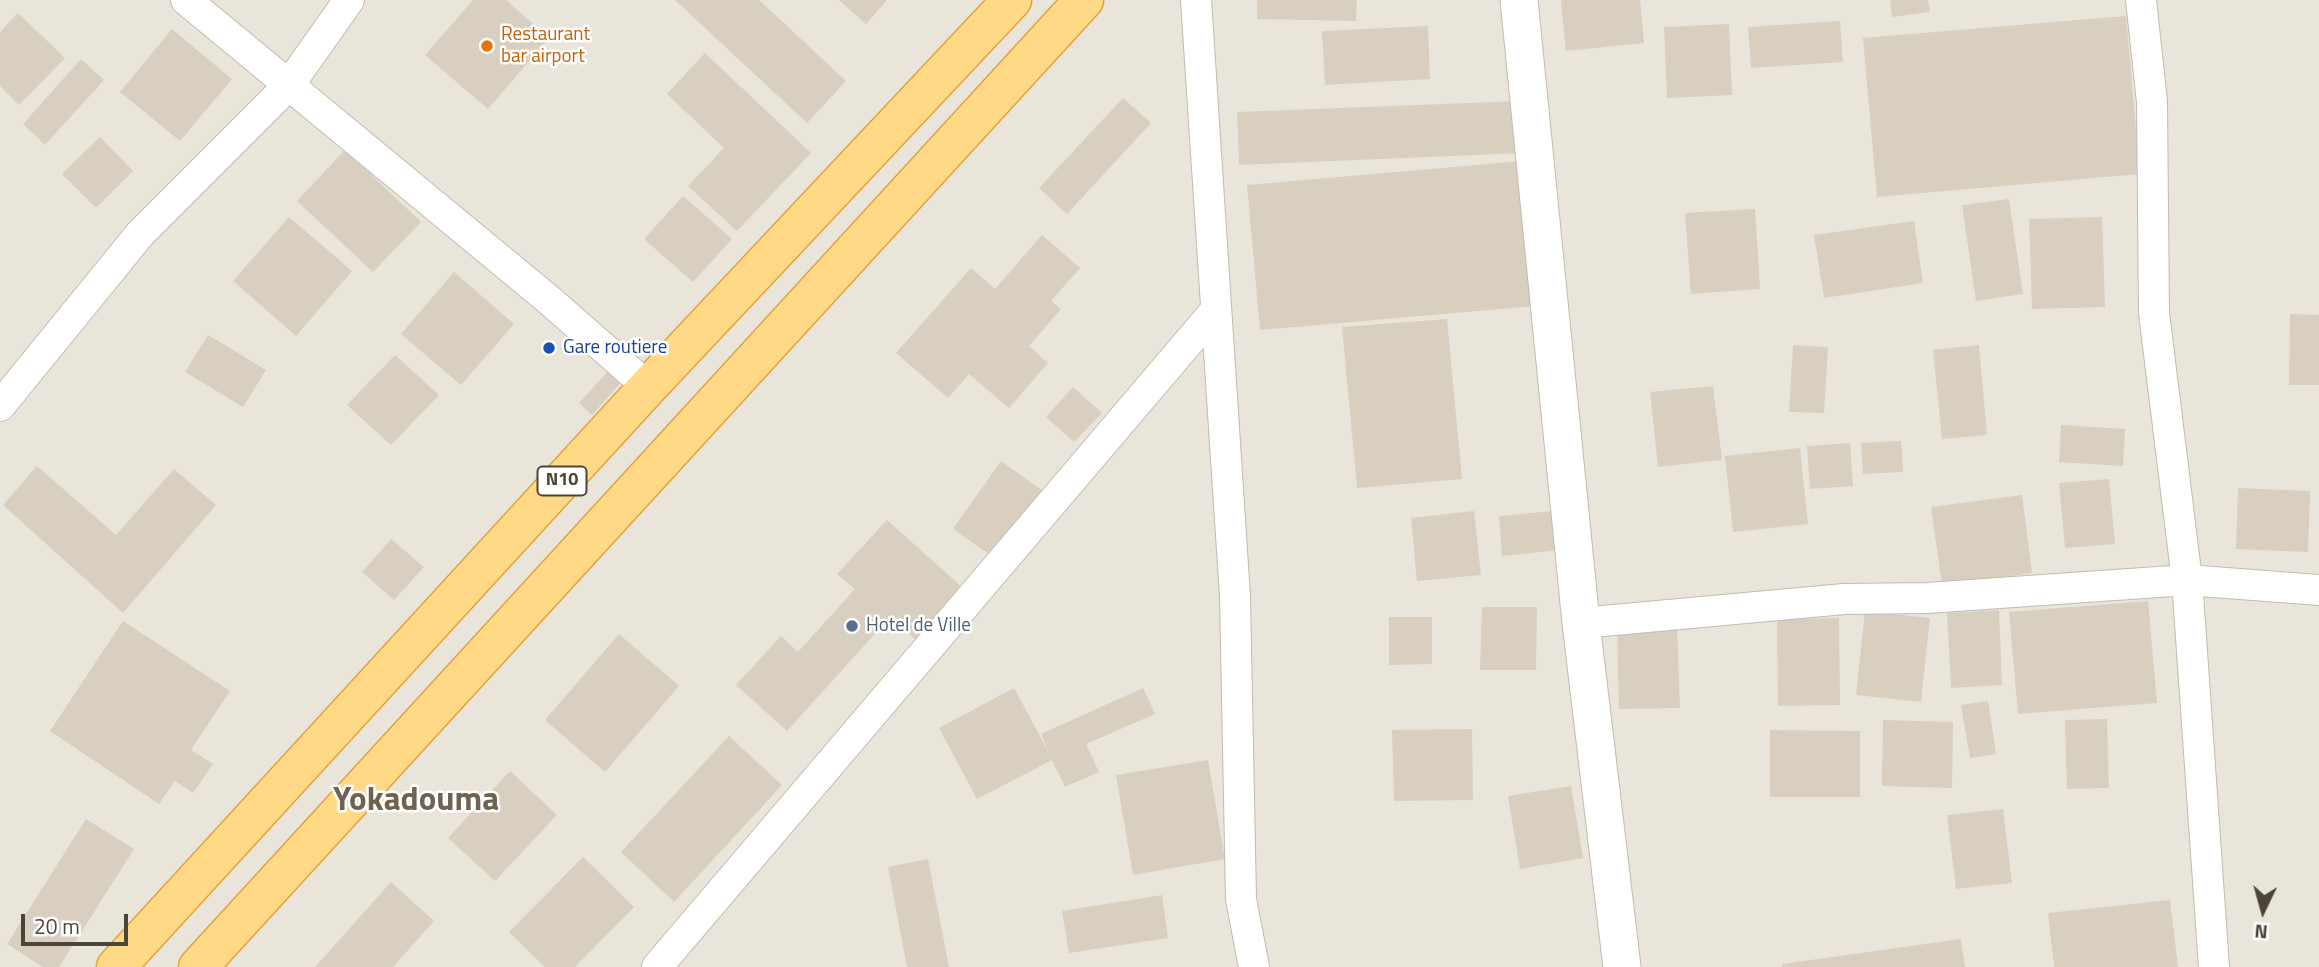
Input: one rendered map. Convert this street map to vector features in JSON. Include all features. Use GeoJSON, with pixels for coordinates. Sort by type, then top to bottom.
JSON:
{"type":"FeatureCollection","features":[{"type":"Feature","properties":{"kind":"highway","name":"N10"},"geometry":{"type":"LineString","coordinates":[[116,967],[648,387],[1012,0]]}},
{"type":"Feature","properties":{"kind":"highway"},"geometry":{"type":"LineString","coordinates":[[198,967],[1084,0]]}},
{"type":"Feature","properties":{"kind":"street"},"geometry":{"type":"LineString","coordinates":[[186,0],[549,300],[648,387]]}},
{"type":"Feature","properties":{"kind":"street"},"geometry":{"type":"LineString","coordinates":[[0,407],[140,234],[289,85],[349,0]]}},
{"type":"Feature","properties":{"kind":"street"},"geometry":{"type":"LineString","coordinates":[[1196,0],[1235,596],[1241,899],[1254,967]]}},
{"type":"Feature","properties":{"kind":"street"},"geometry":{"type":"LineString","coordinates":[[1519,0],[1581,623],[1622,967]]}},
{"type":"Feature","properties":{"kind":"street"},"geometry":{"type":"LineString","coordinates":[[2141,0],[2152,102],[2154,313],[2187,580],[2214,967]]}},
{"type":"Feature","properties":{"kind":"street"},"geometry":{"type":"LineString","coordinates":[[657,967],[1215,311]]}},
{"type":"Feature","properties":{"kind":"street"},"geometry":{"type":"LineString","coordinates":[[1581,623],[1844,598],[1927,597],[2187,580],[2319,590]]}},
{"type":"Feature","properties":{"kind":"shaded area"},"geometry":{"type":"Polygon","coordinates":[[[0,0],[2319,0],[2319,967],[0,967],[0,0]]]}},
{"type":"Feature","properties":{"kind":"building","name":"Restaurant bar airport"},"geometry":{"type":"Polygon","coordinates":[[[473,0],[506,0],[549,38],[488,109],[425,55],[473,0]]]}},
{"type":"Feature","properties":{"kind":"building"},"geometry":{"type":"Polygon","coordinates":[[[675,0],[759,0],[846,81],[807,123],[675,0]]]}},
{"type":"Feature","properties":{"kind":"building"},"geometry":{"type":"Polygon","coordinates":[[[839,0],[887,0],[866,24],[839,0]]]}},
{"type":"Feature","properties":{"kind":"building"},"geometry":{"type":"Polygon","coordinates":[[[1257,0],[1357,0],[1356,21],[1257,19],[1257,0]]]}},
{"type":"Feature","properties":{"kind":"building"},"geometry":{"type":"Polygon","coordinates":[[[1561,0],[1640,0],[1644,43],[1566,51],[1561,0]]]}},
{"type":"Feature","properties":{"kind":"building"},"geometry":{"type":"Polygon","coordinates":[[[1890,0],[1928,0],[1930,12],[1892,17],[1890,0]]]}},
{"type":"Feature","properties":{"kind":"building"},"geometry":{"type":"Polygon","coordinates":[[[18,13],[65,58],[19,105],[0,86],[0,32],[18,13]]]}},
{"type":"Feature","properties":{"kind":"building"},"geometry":{"type":"Polygon","coordinates":[[[2126,16],[2140,174],[1877,197],[1863,38],[2126,16]]]}},
{"type":"Feature","properties":{"kind":"building"},"geometry":{"type":"Polygon","coordinates":[[[1840,21],[1843,62],[1751,68],[1748,27],[1840,21]]]}},
{"type":"Feature","properties":{"kind":"building"},"geometry":{"type":"Polygon","coordinates":[[[1729,24],[1732,95],[1667,98],[1664,27],[1729,24]]]}},
{"type":"Feature","properties":{"kind":"building"},"geometry":{"type":"Polygon","coordinates":[[[1428,26],[1430,79],[1325,85],[1322,31],[1428,26]]]}},
{"type":"Feature","properties":{"kind":"building"},"geometry":{"type":"Polygon","coordinates":[[[172,29],[232,79],[180,141],[120,92],[172,29]]]}},
{"type":"Feature","properties":{"kind":"building"},"geometry":{"type":"Polygon","coordinates":[[[705,53],[811,153],[737,231],[688,186],[724,148],[667,94],[705,53]]]}},
{"type":"Feature","properties":{"kind":"building"},"geometry":{"type":"Polygon","coordinates":[[[81,59],[104,80],[45,145],[23,124],[81,59]]]}},
{"type":"Feature","properties":{"kind":"building"},"geometry":{"type":"Polygon","coordinates":[[[1123,98],[1151,123],[1067,214],[1039,188],[1123,98]]]}},
{"type":"Feature","properties":{"kind":"building"},"geometry":{"type":"Polygon","coordinates":[[[1520,101],[1522,153],[1239,165],[1237,112],[1520,101]]]}},
{"type":"Feature","properties":{"kind":"building"},"geometry":{"type":"Polygon","coordinates":[[[100,137],[133,171],[96,208],[62,174],[100,137]]]}},
{"type":"Feature","properties":{"kind":"building"},"geometry":{"type":"Polygon","coordinates":[[[345,150],[421,222],[373,272],[297,201],[345,150]]]}},
{"type":"Feature","properties":{"kind":"building"},"geometry":{"type":"Polygon","coordinates":[[[1522,161],[1535,306],[1260,330],[1247,185],[1522,161]]]}},
{"type":"Feature","properties":{"kind":"building"},"geometry":{"type":"Polygon","coordinates":[[[683,196],[732,239],[693,282],[644,239],[683,196]]]}},
{"type":"Feature","properties":{"kind":"building"},"geometry":{"type":"Polygon","coordinates":[[[2009,199],[2023,294],[1976,301],[1962,205],[2009,199]]]}},
{"type":"Feature","properties":{"kind":"building"},"geometry":{"type":"Polygon","coordinates":[[[1755,209],[1760,289],[1691,294],[1685,213],[1755,209]]]}},
{"type":"Feature","properties":{"kind":"building"},"geometry":{"type":"Polygon","coordinates":[[[289,217],[352,271],[296,336],[233,281],[289,217]]]}},
{"type":"Feature","properties":{"kind":"building"},"geometry":{"type":"Polygon","coordinates":[[[2102,217],[2105,307],[2032,309],[2029,219],[2102,217]]]}},
{"type":"Feature","properties":{"kind":"building"},"geometry":{"type":"Polygon","coordinates":[[[1914,221],[1923,283],[1824,298],[1814,235],[1914,221]]]}},
{"type":"Feature","properties":{"kind":"building"},"geometry":{"type":"Polygon","coordinates":[[[1042,235],[1080,268],[1051,301],[1061,309],[1029,346],[1048,363],[1009,408],[969,374],[948,398],[896,353],[971,268],[995,289],[1042,235]]]}},
{"type":"Feature","properties":{"kind":"building"},"geometry":{"type":"Polygon","coordinates":[[[454,272],[514,324],[461,385],[401,334],[454,272]]]}},
{"type":"Feature","properties":{"kind":"building"},"geometry":{"type":"Polygon","coordinates":[[[2290,314],[2319,315],[2319,385],[2289,385],[2290,314]]]}},
{"type":"Feature","properties":{"kind":"building"},"geometry":{"type":"Polygon","coordinates":[[[1447,319],[1462,479],[1357,488],[1342,327],[1447,319]]]}},
{"type":"Feature","properties":{"kind":"building"},"geometry":{"type":"Polygon","coordinates":[[[208,335],[266,370],[243,407],[185,372],[208,335]]]}},
{"type":"Feature","properties":{"kind":"building"},"geometry":{"type":"Polygon","coordinates":[[[1793,345],[1828,347],[1824,413],[1789,412],[1793,345]]]}},
{"type":"Feature","properties":{"kind":"building"},"geometry":{"type":"Polygon","coordinates":[[[1979,345],[1987,435],[1942,439],[1933,350],[1979,345]]]}},
{"type":"Feature","properties":{"kind":"building"},"geometry":{"type":"Polygon","coordinates":[[[395,355],[439,395],[391,445],[347,405],[395,355]]]}},
{"type":"Feature","properties":{"kind":"building"},"geometry":{"type":"Polygon","coordinates":[[[611,368],[624,379],[592,415],[579,403],[611,368]]]}},
{"type":"Feature","properties":{"kind":"building"},"geometry":{"type":"Polygon","coordinates":[[[1713,386],[1722,460],[1658,467],[1650,392],[1713,386]]]}},
{"type":"Feature","properties":{"kind":"building"},"geometry":{"type":"Polygon","coordinates":[[[1073,387],[1102,413],[1074,442],[1046,417],[1073,387]]]}},
{"type":"Feature","properties":{"kind":"building"},"geometry":{"type":"Polygon","coordinates":[[[2061,425],[2125,429],[2123,466],[2059,462],[2061,425]]]}},
{"type":"Feature","properties":{"kind":"building"},"geometry":{"type":"Polygon","coordinates":[[[1901,441],[1903,472],[1863,474],[1861,443],[1901,441]]]}},
{"type":"Feature","properties":{"kind":"building"},"geometry":{"type":"Polygon","coordinates":[[[1850,443],[1853,486],[1810,489],[1807,446],[1850,443]]]}},
{"type":"Feature","properties":{"kind":"building"},"geometry":{"type":"Polygon","coordinates":[[[1800,448],[1808,524],[1733,532],[1725,456],[1800,448]]]}},
{"type":"Feature","properties":{"kind":"building"},"geometry":{"type":"Polygon","coordinates":[[[1001,461],[1057,501],[1009,568],[953,529],[1001,461]]]}},
{"type":"Feature","properties":{"kind":"building"},"geometry":{"type":"Polygon","coordinates":[[[37,466],[116,535],[174,469],[216,505],[123,613],[3,505],[37,466]]]}},
{"type":"Feature","properties":{"kind":"building"},"geometry":{"type":"Polygon","coordinates":[[[2109,479],[2115,544],[2065,548],[2059,483],[2109,479]]]}},
{"type":"Feature","properties":{"kind":"building"},"geometry":{"type":"Polygon","coordinates":[[[2238,488],[2310,491],[2308,552],[2236,549],[2238,488]]]}},
{"type":"Feature","properties":{"kind":"building"},"geometry":{"type":"Polygon","coordinates":[[[2022,495],[2032,573],[1942,585],[1931,507],[2022,495]]]}},
{"type":"Feature","properties":{"kind":"building"},"geometry":{"type":"Polygon","coordinates":[[[1564,510],[1569,549],[1502,556],[1499,516],[1564,510]]]}},
{"type":"Feature","properties":{"kind":"building"},"geometry":{"type":"Polygon","coordinates":[[[1474,511],[1481,575],[1417,581],[1411,518],[1474,511]]]}},
{"type":"Feature","properties":{"kind":"building","name":"Hotel de Ville"},"geometry":{"type":"Polygon","coordinates":[[[887,520],[972,596],[925,648],[890,617],[787,731],[736,685],[781,636],[798,652],[855,589],[837,574],[887,520]]]}},
{"type":"Feature","properties":{"kind":"building"},"geometry":{"type":"Polygon","coordinates":[[[391,539],[424,567],[394,600],[362,572],[391,539]]]}},
{"type":"Feature","properties":{"kind":"building"},"geometry":{"type":"Polygon","coordinates":[[[2148,601],[2157,703],[2018,714],[2009,612],[2148,601]]]}},
{"type":"Feature","properties":{"kind":"building"},"geometry":{"type":"Polygon","coordinates":[[[1482,607],[1537,607],[1536,670],[1480,670],[1482,607]]]}},
{"type":"Feature","properties":{"kind":"building"},"geometry":{"type":"Polygon","coordinates":[[[1999,610],[2002,685],[1951,688],[1947,613],[1999,610]]]}},
{"type":"Feature","properties":{"kind":"building"},"geometry":{"type":"Polygon","coordinates":[[[1865,611],[1930,618],[1921,702],[1856,695],[1865,611]]]}},
{"type":"Feature","properties":{"kind":"building"},"geometry":{"type":"Polygon","coordinates":[[[1389,617],[1432,617],[1432,664],[1389,665],[1389,617]]]}},
{"type":"Feature","properties":{"kind":"building"},"geometry":{"type":"Polygon","coordinates":[[[1839,618],[1840,705],[1778,706],[1777,619],[1839,618]]]}},
{"type":"Feature","properties":{"kind":"building"},"geometry":{"type":"Polygon","coordinates":[[[123,621],[230,691],[191,750],[213,764],[193,793],[175,781],[159,804],[50,731],[123,621]]]}},
{"type":"Feature","properties":{"kind":"building"},"geometry":{"type":"Polygon","coordinates":[[[1677,626],[1680,708],[1619,709],[1617,627],[1677,626]]]}},
{"type":"Feature","properties":{"kind":"building"},"geometry":{"type":"Polygon","coordinates":[[[619,634],[679,686],[605,772],[545,720],[619,634]]]}},
{"type":"Feature","properties":{"kind":"building"},"geometry":{"type":"Polygon","coordinates":[[[1014,688],[1049,753],[1041,734],[1143,688],[1155,714],[1086,744],[1099,772],[1065,787],[1052,760],[977,799],[939,728],[1014,688]]]}},
{"type":"Feature","properties":{"kind":"building"},"geometry":{"type":"Polygon","coordinates":[[[1988,701],[1996,754],[1970,758],[1961,705],[1988,701]]]}},
{"type":"Feature","properties":{"kind":"building"},"geometry":{"type":"Polygon","coordinates":[[[2107,719],[2109,788],[2067,789],[2065,720],[2107,719]]]}},
{"type":"Feature","properties":{"kind":"building"},"geometry":{"type":"Polygon","coordinates":[[[1883,720],[1953,722],[1952,788],[1882,786],[1883,720]]]}},
{"type":"Feature","properties":{"kind":"building"},"geometry":{"type":"Polygon","coordinates":[[[1472,729],[1473,800],[1394,801],[1392,730],[1472,729]]]}},
{"type":"Feature","properties":{"kind":"building"},"geometry":{"type":"Polygon","coordinates":[[[1770,730],[1860,731],[1860,797],[1770,797],[1770,730]]]}},
{"type":"Feature","properties":{"kind":"building"},"geometry":{"type":"Polygon","coordinates":[[[729,736],[782,785],[674,902],[621,852],[729,736]]]}},
{"type":"Feature","properties":{"kind":"building"},"geometry":{"type":"Polygon","coordinates":[[[1208,760],[1225,859],[1133,875],[1116,775],[1208,760]]]}},
{"type":"Feature","properties":{"kind":"building"},"geometry":{"type":"Polygon","coordinates":[[[510,771],[557,815],[495,881],[448,838],[510,771]]]}},
{"type":"Feature","properties":{"kind":"building"},"geometry":{"type":"Polygon","coordinates":[[[1571,786],[1583,858],[1520,869],[1508,796],[1571,786]]]}},
{"type":"Feature","properties":{"kind":"building"},"geometry":{"type":"Polygon","coordinates":[[[2003,809],[2012,883],[1956,889],[1947,815],[2003,809]]]}},
{"type":"Feature","properties":{"kind":"building"},"geometry":{"type":"Polygon","coordinates":[[[86,819],[134,849],[59,967],[43,967],[7,944],[86,819]]]}},
{"type":"Feature","properties":{"kind":"building"},"geometry":{"type":"Polygon","coordinates":[[[583,857],[634,907],[575,967],[545,967],[509,932],[583,857]]]}},
{"type":"Feature","properties":{"kind":"building"},"geometry":{"type":"Polygon","coordinates":[[[928,859],[949,967],[907,967],[888,867],[928,859]]]}},
{"type":"Feature","properties":{"kind":"building"},"geometry":{"type":"Polygon","coordinates":[[[391,882],[434,921],[393,967],[315,967],[391,882]]]}},
{"type":"Feature","properties":{"kind":"building"},"geometry":{"type":"Polygon","coordinates":[[[1162,895],[1168,938],[1069,953],[1062,911],[1162,895]]]}},
{"type":"Feature","properties":{"kind":"building"},"geometry":{"type":"Polygon","coordinates":[[[2170,900],[2178,967],[2054,967],[2048,913],[2170,900]]]}},
{"type":"Feature","properties":{"kind":"building"},"geometry":{"type":"Polygon","coordinates":[[[1961,939],[1965,967],[1782,967],[1782,964],[1961,939]]]}},
{"type":"Feature","properties":{"kind":"place","name":"Restaurant bar airport"},"geometry":{"type":"Point","coordinates":[487,46]}},
{"type":"Feature","properties":{"kind":"place","name":"Gare routiere"},"geometry":{"type":"Point","coordinates":[549,348]}},
{"type":"Feature","properties":{"kind":"place","name":"Hotel de Ville"},"geometry":{"type":"Point","coordinates":[852,626]}},
{"type":"Feature","properties":{"kind":"district","name":"Yokadouma"},"geometry":{"type":"Point","coordinates":[416,802]}}]}
